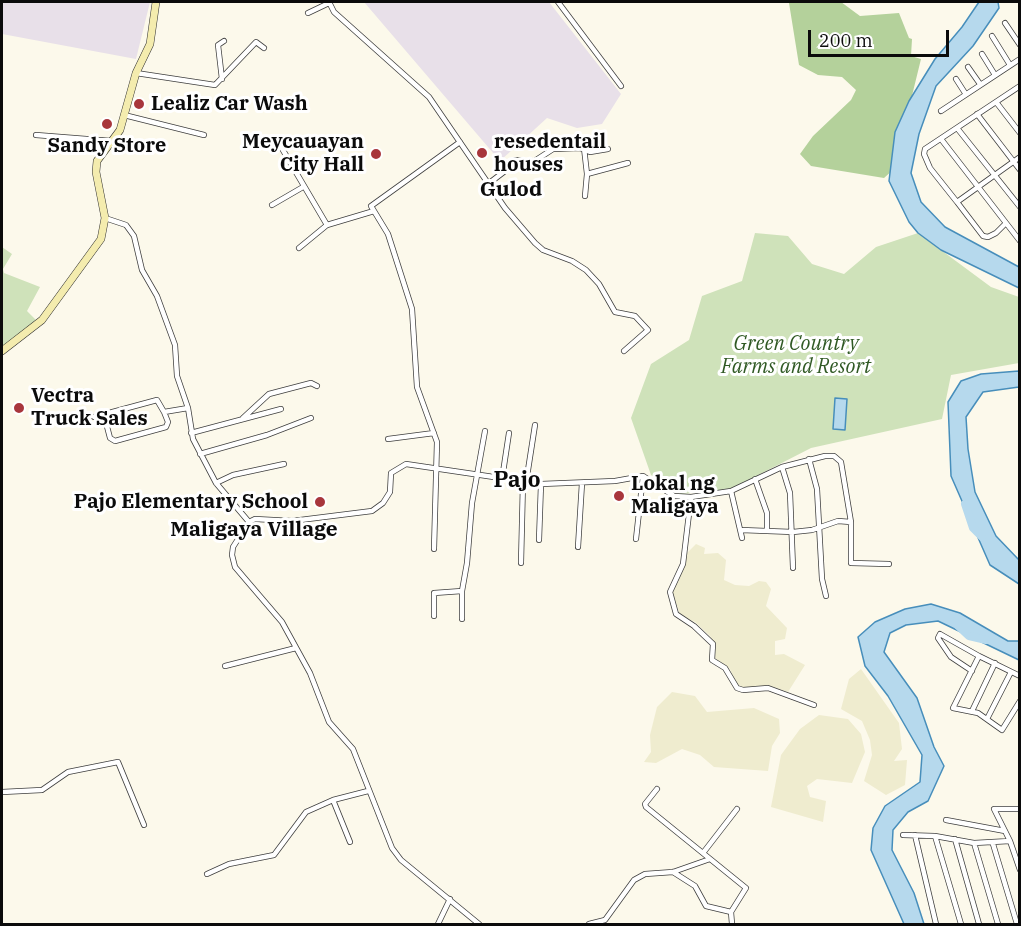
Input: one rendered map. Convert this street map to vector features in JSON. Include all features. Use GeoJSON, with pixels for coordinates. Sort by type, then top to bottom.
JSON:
{"type":"FeatureCollection","features":[{"type":"Feature","properties":{"kind":"main road"},"geometry":{"type":"LineString","coordinates":[[2,351],[45,316],[98,245],[103,233],[105,218],[96,166],[100,156],[119,133],[136,73],[150,44],[156,2]]}},
{"type":"Feature","properties":{"kind":"street"},"geometry":{"type":"LineString","coordinates":[[308,13],[329,2],[334,12],[429,97],[488,184],[535,243],[543,250],[584,268],[599,284],[615,312],[635,316],[648,330],[624,351]]}},
{"type":"Feature","properties":{"kind":"street"},"geometry":{"type":"LineString","coordinates":[[558,2],[621,86]]}},
{"type":"Feature","properties":{"kind":"street"},"geometry":{"type":"LineString","coordinates":[[1005,23],[1020,45]]}},
{"type":"Feature","properties":{"kind":"street"},"geometry":{"type":"LineString","coordinates":[[992,36],[1010,65]]}},
{"type":"Feature","properties":{"kind":"street"},"geometry":{"type":"LineString","coordinates":[[222,79],[218,45],[224,41]]}},
{"type":"Feature","properties":{"kind":"street"},"geometry":{"type":"LineString","coordinates":[[136,73],[210,85],[222,79],[256,42],[264,48]]}},
{"type":"Feature","properties":{"kind":"street"},"geometry":{"type":"LineString","coordinates":[[982,54],[994,75]]}},
{"type":"Feature","properties":{"kind":"street"},"geometry":{"type":"LineString","coordinates":[[940,111],[1020,60]]}},
{"type":"Feature","properties":{"kind":"street"},"geometry":{"type":"LineString","coordinates":[[968,67],[980,84]]}},
{"type":"Feature","properties":{"kind":"street"},"geometry":{"type":"LineString","coordinates":[[956,78],[965,93]]}},
{"type":"Feature","properties":{"kind":"street"},"geometry":{"type":"LineString","coordinates":[[1005,224],[996,233],[983,236],[930,168],[924,154],[925,149],[1018,88],[1020,94]]}},
{"type":"Feature","properties":{"kind":"street"},"geometry":{"type":"LineString","coordinates":[[996,102],[1020,133]]}},
{"type":"Feature","properties":{"kind":"street"},"geometry":{"type":"LineString","coordinates":[[977,114],[1020,170]]}},
{"type":"Feature","properties":{"kind":"street"},"geometry":{"type":"LineString","coordinates":[[124,115],[204,135]]}},
{"type":"Feature","properties":{"kind":"street"},"geometry":{"type":"LineString","coordinates":[[957,128],[1020,207]]}},
{"type":"Feature","properties":{"kind":"street"},"geometry":{"type":"LineString","coordinates":[[36,135],[112,141]]}},
{"type":"Feature","properties":{"kind":"street"},"geometry":{"type":"LineString","coordinates":[[941,139],[1020,241]]}},
{"type":"Feature","properties":{"kind":"street"},"geometry":{"type":"LineString","coordinates":[[277,140],[327,225]]}},
{"type":"Feature","properties":{"kind":"street"},"geometry":{"type":"LineString","coordinates":[[434,549],[434,512],[438,468],[434,433],[417,387],[412,309],[388,234],[371,206],[378,198],[460,142]]}},
{"type":"Feature","properties":{"kind":"street"},"geometry":{"type":"LineString","coordinates":[[488,184],[504,172],[510,161],[533,162],[553,149],[584,148],[591,152],[608,149]]}},
{"type":"Feature","properties":{"kind":"street"},"geometry":{"type":"LineString","coordinates":[[584,148],[587,174],[585,196]]}},
{"type":"Feature","properties":{"kind":"street"},"geometry":{"type":"LineString","coordinates":[[957,202],[1020,157]]}},
{"type":"Feature","properties":{"kind":"street"},"geometry":{"type":"LineString","coordinates":[[587,174],[628,163]]}},
{"type":"Feature","properties":{"kind":"street"},"geometry":{"type":"LineString","coordinates":[[272,205],[303,187]]}},
{"type":"Feature","properties":{"kind":"street"},"geometry":{"type":"LineString","coordinates":[[299,248],[327,225],[374,211]]}},
{"type":"Feature","properties":{"kind":"street"},"geometry":{"type":"LineString","coordinates":[[105,218],[126,225],[134,236],[142,270],[157,296],[175,345],[177,376],[188,408],[191,433],[216,483],[249,522]]}},
{"type":"Feature","properties":{"kind":"street"},"geometry":{"type":"LineString","coordinates":[[243,418],[269,394],[311,383],[317,386]]}},
{"type":"Feature","properties":{"kind":"street"},"geometry":{"type":"LineString","coordinates":[[94,417],[157,400],[168,422],[165,427],[115,441],[110,438],[104,415]]}},
{"type":"Feature","properties":{"kind":"street"},"geometry":{"type":"LineString","coordinates":[[164,412],[188,408]]}},
{"type":"Feature","properties":{"kind":"street"},"geometry":{"type":"LineString","coordinates":[[191,433],[281,410]]}},
{"type":"Feature","properties":{"kind":"street"},"geometry":{"type":"LineString","coordinates":[[200,454],[267,435],[311,418]]}},
{"type":"Feature","properties":{"kind":"street"},"geometry":{"type":"LineString","coordinates":[[521,562],[524,482],[535,424]]}},
{"type":"Feature","properties":{"kind":"street"},"geometry":{"type":"LineString","coordinates":[[462,619],[462,591],[467,563],[469,529],[485,431]]}},
{"type":"Feature","properties":{"kind":"street"},"geometry":{"type":"LineString","coordinates":[[388,439],[434,433]]}},
{"type":"Feature","properties":{"kind":"street"},"geometry":{"type":"LineString","coordinates":[[502,479],[509,433]]}},
{"type":"Feature","properties":{"kind":"street"},"geometry":{"type":"LineString","coordinates":[[479,924],[401,860],[392,848],[353,749],[329,722],[310,673],[282,622],[235,567],[233,547],[249,522],[255,519],[279,522],[328,514],[364,514],[383,503],[390,492],[391,473],[406,464],[541,484],[582,483],[643,476],[674,496],[691,497],[731,491],[755,479],[808,459],[834,456],[840,462],[851,522],[851,564],[889,564]]}},
{"type":"Feature","properties":{"kind":"street"},"geometry":{"type":"LineString","coordinates":[[808,459],[817,489],[822,579],[826,596]]}},
{"type":"Feature","properties":{"kind":"street"},"geometry":{"type":"LineString","coordinates":[[216,483],[233,475],[284,464]]}},
{"type":"Feature","properties":{"kind":"street"},"geometry":{"type":"LineString","coordinates":[[782,468],[790,493],[794,532],[793,568]]}},
{"type":"Feature","properties":{"kind":"street"},"geometry":{"type":"LineString","coordinates":[[636,539],[643,476]]}},
{"type":"Feature","properties":{"kind":"street"},"geometry":{"type":"LineString","coordinates":[[755,479],[767,513],[767,530]]}},
{"type":"Feature","properties":{"kind":"street"},"geometry":{"type":"LineString","coordinates":[[578,547],[582,483]]}},
{"type":"Feature","properties":{"kind":"street"},"geometry":{"type":"LineString","coordinates":[[539,540],[541,484]]}},
{"type":"Feature","properties":{"kind":"street"},"geometry":{"type":"LineString","coordinates":[[731,491],[742,538]]}},
{"type":"Feature","properties":{"kind":"street"},"geometry":{"type":"LineString","coordinates":[[691,497],[683,564],[670,592],[676,614],[694,626],[713,644],[712,660],[725,668],[737,688],[743,690],[768,688],[814,705]]}},
{"type":"Feature","properties":{"kind":"street"},"geometry":{"type":"LineString","coordinates":[[741,530],[794,532],[838,522],[851,522]]}},
{"type":"Feature","properties":{"kind":"street"},"geometry":{"type":"LineString","coordinates":[[434,616],[434,593],[462,591]]}},
{"type":"Feature","properties":{"kind":"street"},"geometry":{"type":"LineString","coordinates":[[972,671],[956,660],[938,639],[940,634],[1020,676]]}},
{"type":"Feature","properties":{"kind":"street"},"geometry":{"type":"LineString","coordinates":[[956,660],[961,646]]}},
{"type":"Feature","properties":{"kind":"street"},"geometry":{"type":"LineString","coordinates":[[225,666],[296,648]]}},
{"type":"Feature","properties":{"kind":"street"},"geometry":{"type":"LineString","coordinates":[[980,656],[953,708],[972,711],[987,719],[999,730],[1004,729],[1020,701]]}},
{"type":"Feature","properties":{"kind":"street"},"geometry":{"type":"LineString","coordinates":[[972,711],[994,663]]}},
{"type":"Feature","properties":{"kind":"street"},"geometry":{"type":"LineString","coordinates":[[987,719],[1011,672]]}},
{"type":"Feature","properties":{"kind":"street"},"geometry":{"type":"LineString","coordinates":[[2,792],[42,790],[68,772],[118,762],[144,825]]}},
{"type":"Feature","properties":{"kind":"street"},"geometry":{"type":"LineString","coordinates":[[657,789],[645,804],[646,807],[746,888],[731,912],[732,924]]}},
{"type":"Feature","properties":{"kind":"street"},"geometry":{"type":"LineString","coordinates":[[207,874],[229,864],[274,855],[304,813],[333,800],[368,791]]}},
{"type":"Feature","properties":{"kind":"street"},"geometry":{"type":"LineString","coordinates":[[333,800],[350,842]]}},
{"type":"Feature","properties":{"kind":"street"},"geometry":{"type":"LineString","coordinates":[[703,853],[737,809]]}},
{"type":"Feature","properties":{"kind":"street"},"geometry":{"type":"LineString","coordinates":[[1020,809],[994,809],[1010,841],[1020,870]]}},
{"type":"Feature","properties":{"kind":"street"},"geometry":{"type":"LineString","coordinates":[[946,820],[1005,831]]}},
{"type":"Feature","properties":{"kind":"street"},"geometry":{"type":"LineString","coordinates":[[903,835],[935,836],[974,843],[993,844],[1010,841]]}},
{"type":"Feature","properties":{"kind":"street"},"geometry":{"type":"LineString","coordinates":[[915,835],[936,924]]}},
{"type":"Feature","properties":{"kind":"street"},"geometry":{"type":"LineString","coordinates":[[935,836],[961,924]]}},
{"type":"Feature","properties":{"kind":"street"},"geometry":{"type":"LineString","coordinates":[[955,839],[979,924]]}},
{"type":"Feature","properties":{"kind":"street"},"geometry":{"type":"LineString","coordinates":[[974,843],[998,924]]}},
{"type":"Feature","properties":{"kind":"street"},"geometry":{"type":"LineString","coordinates":[[993,844],[1017,924]]}},
{"type":"Feature","properties":{"kind":"street"},"geometry":{"type":"LineString","coordinates":[[589,924],[605,920],[634,880],[645,874],[673,872],[710,859]]}},
{"type":"Feature","properties":{"kind":"street"},"geometry":{"type":"LineString","coordinates":[[673,872],[695,886],[706,906],[731,912]]}},
{"type":"Feature","properties":{"kind":"street"},"geometry":{"type":"LineString","coordinates":[[438,924],[450,899]]}},
{"type":"Feature","properties":{"kind":"shaded area"},"geometry":{"type":"Polygon","coordinates":[[[2,2],[150,2],[136,59],[2,34],[2,2]]]}},
{"type":"Feature","properties":{"kind":"shaded area"},"geometry":{"type":"Polygon","coordinates":[[[364,2],[549,2],[621,94],[602,124],[577,128],[547,118],[500,161],[364,2]]]}},
{"type":"Feature","properties":{"kind":"shaded area"},"geometry":{"type":"Polygon","coordinates":[[[696,544],[705,548],[704,554],[718,553],[726,560],[724,580],[735,585],[749,586],[759,581],[766,582],[771,589],[766,606],[787,628],[785,639],[775,641],[775,655],[784,654],[805,665],[788,692],[770,686],[743,688],[736,684],[730,669],[715,658],[716,647],[710,636],[695,622],[680,615],[673,593],[674,586],[685,565],[687,553],[696,544]]]}},
{"type":"Feature","properties":{"kind":"shaded area"},"geometry":{"type":"Polygon","coordinates":[[[861,669],[899,723],[902,749],[894,761],[907,760],[905,785],[886,795],[864,781],[872,755],[870,740],[862,721],[841,709],[849,679],[861,669]]]}},
{"type":"Feature","properties":{"kind":"shaded area"},"geometry":{"type":"Polygon","coordinates":[[[672,692],[695,696],[707,712],[754,708],[779,719],[780,733],[772,746],[768,771],[714,767],[700,755],[682,749],[656,763],[644,762],[651,752],[650,735],[657,707],[672,692]]]}},
{"type":"Feature","properties":{"kind":"shaded area"},"geometry":{"type":"Polygon","coordinates":[[[819,715],[848,719],[861,734],[865,752],[852,783],[817,779],[807,786],[810,797],[826,801],[823,822],[771,807],[781,755],[800,729],[819,715]]]}},
{"type":"Feature","properties":{"kind":"green space"},"geometry":{"type":"Polygon","coordinates":[[[841,2],[860,16],[899,13],[909,38],[912,39],[911,56],[921,59],[894,169],[884,178],[811,166],[800,154],[813,136],[851,100],[856,90],[842,77],[818,75],[799,65],[789,3],[841,2]]]}},
{"type":"Feature","properties":{"kind":"green space","name":"Green Country Farms and Resort"},"geometry":{"type":"Polygon","coordinates":[[[755,233],[788,236],[812,264],[844,274],[876,247],[918,233],[991,287],[1019,297],[1019,363],[951,375],[942,419],[811,448],[731,489],[681,494],[651,475],[631,418],[651,364],[689,340],[702,296],[742,281],[755,233]]]}},
{"type":"Feature","properties":{"kind":"green space"},"geometry":{"type":"Polygon","coordinates":[[[2,247],[12,254],[3,269],[4,273],[40,287],[27,311],[39,323],[2,351],[2,247]]]}},
{"type":"Feature","properties":{"kind":"water"},"geometry":{"type":"Polygon","coordinates":[[[979,2],[998,2],[999,8],[973,46],[936,86],[919,134],[911,173],[921,202],[945,227],[1019,267],[1019,288],[941,250],[918,233],[909,222],[889,181],[895,132],[909,101],[935,59],[962,27],[979,2]]]}},
{"type":"Feature","properties":{"kind":"water"},"geometry":{"type":"Polygon","coordinates":[[[1019,371],[1019,387],[983,392],[966,417],[968,449],[975,492],[996,536],[1019,560],[1019,584],[990,565],[951,476],[948,402],[961,381],[981,374],[1019,371]]]}},
{"type":"Feature","properties":{"kind":"water"},"geometry":{"type":"Polygon","coordinates":[[[835,398],[847,399],[845,430],[833,429],[835,398]]]}},
{"type":"Feature","properties":{"kind":"water"},"geometry":{"type":"Polygon","coordinates":[[[931,604],[960,613],[1008,641],[1019,641],[1019,660],[938,621],[906,625],[890,633],[884,652],[917,698],[934,747],[944,766],[928,801],[908,812],[893,830],[892,850],[914,893],[924,924],[904,924],[871,850],[873,828],[885,806],[920,782],[922,755],[888,696],[865,666],[858,637],[875,622],[905,609],[931,604]]]}},
{"type":"Feature","properties":{"kind":"waterway"},"geometry":{"type":"LineString","coordinates":[[965,504],[973,528],[982,537]]}},
{"type":"Feature","properties":{"kind":"waterway"},"geometry":{"type":"LineString","coordinates":[[954,622],[969,636],[986,640]]}},
{"type":"Feature","properties":{"kind":"place","name":"Lealiz Car Wash"},"geometry":{"type":"Point","coordinates":[139,104]}},
{"type":"Feature","properties":{"kind":"place","name":"Sandy Store"},"geometry":{"type":"Point","coordinates":[107,124]}},
{"type":"Feature","properties":{"kind":"place","name":"resedentail houses"},"geometry":{"type":"Point","coordinates":[482,153]}},
{"type":"Feature","properties":{"kind":"place","name":"Meycauayan City Hall"},"geometry":{"type":"Point","coordinates":[376,154]}},
{"type":"Feature","properties":{"kind":"place","name":"Vectra Truck Sales"},"geometry":{"type":"Point","coordinates":[19,408]}},
{"type":"Feature","properties":{"kind":"place","name":"Lokal ng Maligaya"},"geometry":{"type":"Point","coordinates":[619,496]}},
{"type":"Feature","properties":{"kind":"place","name":"Pajo Elementary School"},"geometry":{"type":"Point","coordinates":[320,502]}},
{"type":"Feature","properties":{"kind":"district","name":"Gulod"},"geometry":{"type":"Point","coordinates":[511,190]}},
{"type":"Feature","properties":{"kind":"district","name":"Pajo"},"geometry":{"type":"Point","coordinates":[517,481]}},
{"type":"Feature","properties":{"kind":"district","name":"Maligaya Village"},"geometry":{"type":"Point","coordinates":[254,530]}}]}
